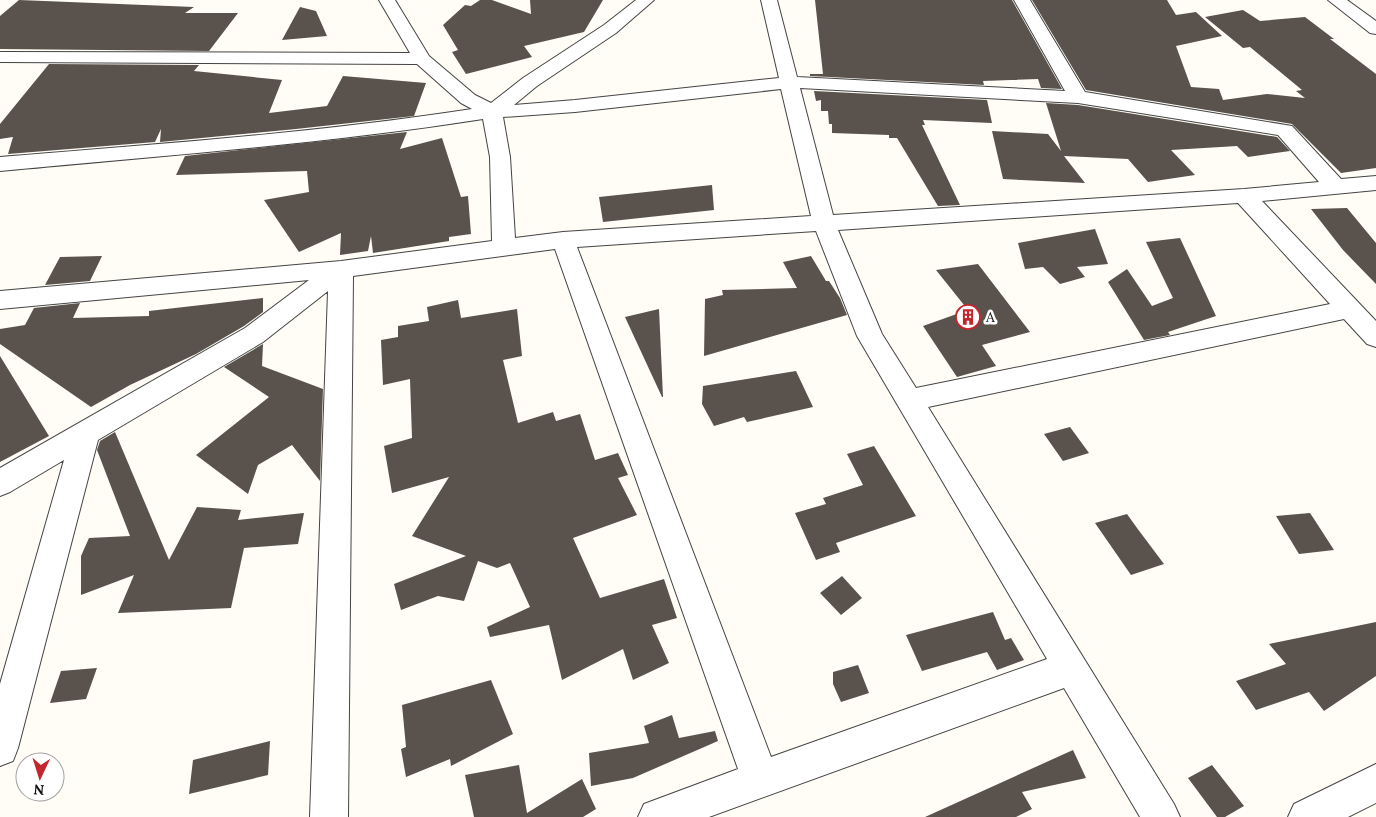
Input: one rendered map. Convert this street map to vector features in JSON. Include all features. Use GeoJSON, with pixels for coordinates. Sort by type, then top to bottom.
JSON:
{"type":"FeatureCollection","features":[{"type":"Feature","properties":{"kind":"street"},"geometry":{"type":"LineString","coordinates":[[387,0],[422,59],[468,99],[492,112]]}},
{"type":"Feature","properties":{"kind":"street"},"geometry":{"type":"LineString","coordinates":[[492,112],[530,82],[610,29],[646,0]]}},
{"type":"Feature","properties":{"kind":"street"},"geometry":{"type":"LineString","coordinates":[[769,0],[824,224],[870,336],[1161,817]]}},
{"type":"Feature","properties":{"kind":"street"},"geometry":{"type":"LineString","coordinates":[[1022,0],[1078,97]]}},
{"type":"Feature","properties":{"kind":"street"},"geometry":{"type":"LineString","coordinates":[[1336,0],[1376,29]]}},
{"type":"Feature","properties":{"kind":"street"},"geometry":{"type":"LineString","coordinates":[[0,57],[422,59]]}},
{"type":"Feature","properties":{"kind":"street"},"geometry":{"type":"LineString","coordinates":[[0,164],[278,140],[414,124],[492,112],[574,106],[790,82],[1078,97],[1286,130],[1336,187]]}},
{"type":"Feature","properties":{"kind":"street"},"geometry":{"type":"LineString","coordinates":[[492,112],[500,157],[504,247]]}},
{"type":"Feature","properties":{"kind":"street"},"geometry":{"type":"LineString","coordinates":[[0,300],[341,269],[563,240],[1244,196],[1376,183]]}},
{"type":"Feature","properties":{"kind":"street"},"geometry":{"type":"LineString","coordinates":[[1244,196],[1376,337]]}},
{"type":"Feature","properties":{"kind":"street"},"geometry":{"type":"LineString","coordinates":[[563,240],[760,780]]}},
{"type":"Feature","properties":{"kind":"street"},"geometry":{"type":"LineString","coordinates":[[0,483],[254,335],[341,269]]}},
{"type":"Feature","properties":{"kind":"street"},"geometry":{"type":"LineString","coordinates":[[329,817],[341,269]]}},
{"type":"Feature","properties":{"kind":"street"},"geometry":{"type":"LineString","coordinates":[[909,400],[1350,309]]}},
{"type":"Feature","properties":{"kind":"street"},"geometry":{"type":"LineString","coordinates":[[0,748],[86,433]]}},
{"type":"Feature","properties":{"kind":"street"},"geometry":{"type":"LineString","coordinates":[[657,817],[1071,668]]}},
{"type":"Feature","properties":{"kind":"street"},"geometry":{"type":"LineString","coordinates":[[1307,817],[1376,783]]}},
{"type":"Feature","properties":{"kind":"building"},"geometry":{"type":"Polygon","coordinates":[[[19,0],[194,7],[185,13],[238,13],[209,51],[0,49],[0,16],[19,0]]]}},
{"type":"Feature","properties":{"kind":"building"},"geometry":{"type":"Polygon","coordinates":[[[480,0],[492,0],[531,14],[530,0],[603,0],[584,32],[524,46],[532,57],[466,74],[452,52],[458,50],[443,25],[465,5],[471,6],[480,0]]]}},
{"type":"Feature","properties":{"kind":"building"},"geometry":{"type":"Polygon","coordinates":[[[815,0],[1012,0],[1062,89],[1041,88],[1038,79],[983,81],[984,85],[810,76],[810,74],[823,74],[815,0]]]}},
{"type":"Feature","properties":{"kind":"building"},"geometry":{"type":"Polygon","coordinates":[[[1032,0],[1167,0],[1176,15],[1196,12],[1222,36],[1176,46],[1191,87],[1219,89],[1223,100],[1267,94],[1305,98],[1296,91],[1302,90],[1250,47],[1243,48],[1205,17],[1243,10],[1260,21],[1305,17],[1334,39],[1330,39],[1376,74],[1376,168],[1341,173],[1292,124],[1086,90],[1032,0]]]}},
{"type":"Feature","properties":{"kind":"building"},"geometry":{"type":"Polygon","coordinates":[[[300,7],[316,11],[327,36],[282,40],[300,7]]]}},
{"type":"Feature","properties":{"kind":"building"},"geometry":{"type":"Polygon","coordinates":[[[49,64],[199,65],[194,71],[282,80],[269,113],[327,106],[343,76],[426,83],[414,116],[160,142],[161,129],[155,142],[8,154],[13,137],[0,139],[0,124],[49,64]]]}},
{"type":"Feature","properties":{"kind":"building"},"geometry":{"type":"Polygon","coordinates":[[[814,91],[987,100],[992,123],[923,120],[925,125],[922,125],[960,205],[938,206],[897,138],[889,138],[889,135],[832,133],[832,124],[829,124],[828,111],[821,111],[821,100],[816,101],[814,91]]]}},
{"type":"Feature","properties":{"kind":"building"},"geometry":{"type":"Polygon","coordinates":[[[1046,103],[1078,105],[1277,137],[1290,151],[1248,157],[1237,146],[1171,150],[1195,175],[1148,182],[1128,159],[1064,156],[1085,183],[1003,179],[992,131],[1048,134],[1061,151],[1046,103]]]}},
{"type":"Feature","properties":{"kind":"building"},"geometry":{"type":"Polygon","coordinates":[[[407,132],[400,149],[442,138],[461,197],[468,196],[471,234],[449,237],[449,241],[373,253],[371,236],[368,251],[340,255],[341,233],[299,252],[264,200],[309,192],[307,171],[176,175],[185,156],[407,132]]]}},
{"type":"Feature","properties":{"kind":"building"},"geometry":{"type":"Polygon","coordinates":[[[712,185],[714,210],[603,222],[599,197],[712,185]]]}},
{"type":"Feature","properties":{"kind":"building"},"geometry":{"type":"Polygon","coordinates":[[[1347,208],[1376,243],[1376,284],[1343,250],[1311,209],[1347,208]]]}},
{"type":"Feature","properties":{"kind":"building"},"geometry":{"type":"Polygon","coordinates":[[[1095,229],[1108,264],[1077,267],[1085,277],[1060,284],[1043,267],[1025,269],[1018,243],[1095,229]]]}},
{"type":"Feature","properties":{"kind":"building"},"geometry":{"type":"Polygon","coordinates":[[[1180,238],[1216,316],[1168,332],[1170,335],[1144,340],[1108,282],[1127,269],[1152,306],[1173,298],[1146,242],[1180,238]]]}},
{"type":"Feature","properties":{"kind":"building"},"geometry":{"type":"Polygon","coordinates":[[[102,256],[90,281],[45,285],[60,257],[102,256]]]}},
{"type":"Feature","properties":{"kind":"building"},"geometry":{"type":"Polygon","coordinates":[[[811,256],[826,281],[829,281],[840,298],[847,315],[704,356],[705,299],[723,295],[722,290],[797,288],[783,262],[811,256]]]}},
{"type":"Feature","properties":{"kind":"building"},"geometry":{"type":"Polygon","coordinates":[[[978,264],[1030,332],[982,345],[996,366],[957,377],[923,326],[968,310],[936,270],[978,264]]]}},
{"type":"Feature","properties":{"kind":"building"},"geometry":{"type":"Polygon","coordinates":[[[263,298],[263,312],[244,326],[196,354],[130,385],[91,407],[0,344],[0,329],[25,325],[34,308],[80,303],[73,318],[149,316],[149,311],[263,298]]]}},
{"type":"Feature","properties":{"kind":"building"},"geometry":{"type":"Polygon","coordinates":[[[458,300],[461,318],[517,309],[522,356],[503,360],[518,423],[553,412],[556,421],[580,414],[595,460],[618,453],[628,475],[618,478],[637,515],[573,538],[600,598],[664,579],[677,618],[652,625],[669,663],[633,680],[623,649],[562,680],[549,625],[490,637],[487,627],[530,607],[510,563],[497,568],[478,561],[464,601],[438,596],[401,610],[394,584],[466,556],[412,536],[449,477],[392,493],[384,446],[412,438],[410,379],[383,385],[381,340],[398,337],[398,326],[429,321],[427,307],[458,300]]]}},
{"type":"Feature","properties":{"kind":"building"},"geometry":{"type":"Polygon","coordinates":[[[659,309],[663,397],[625,317],[659,309]]]}},
{"type":"Feature","properties":{"kind":"building"},"geometry":{"type":"Polygon","coordinates":[[[263,344],[262,366],[323,389],[320,481],[292,445],[258,465],[248,494],[196,455],[269,397],[224,367],[263,344]]]}},
{"type":"Feature","properties":{"kind":"building"},"geometry":{"type":"Polygon","coordinates":[[[0,356],[49,436],[0,462],[0,356]]]}},
{"type":"Feature","properties":{"kind":"building"},"geometry":{"type":"Polygon","coordinates":[[[796,371],[813,407],[747,422],[744,417],[714,426],[702,404],[703,386],[796,371]]]}},
{"type":"Feature","properties":{"kind":"building"},"geometry":{"type":"Polygon","coordinates":[[[1070,427],[1089,453],[1063,461],[1044,434],[1070,427]]]}},
{"type":"Feature","properties":{"kind":"building"},"geometry":{"type":"Polygon","coordinates":[[[115,432],[169,560],[197,507],[241,510],[238,520],[304,513],[298,544],[244,548],[231,608],[118,613],[134,575],[81,595],[81,556],[89,538],[130,536],[97,450],[100,441],[115,432]]]}},
{"type":"Feature","properties":{"kind":"building"},"geometry":{"type":"Polygon","coordinates":[[[874,446],[916,516],[836,543],[840,552],[816,560],[795,513],[826,504],[823,498],[863,485],[847,454],[874,446]]]}},
{"type":"Feature","properties":{"kind":"building"},"geometry":{"type":"Polygon","coordinates":[[[1310,513],[1334,550],[1299,554],[1276,516],[1310,513]]]}},
{"type":"Feature","properties":{"kind":"building"},"geometry":{"type":"Polygon","coordinates":[[[1127,514],[1164,564],[1131,575],[1095,523],[1127,514]]]}},
{"type":"Feature","properties":{"kind":"building"},"geometry":{"type":"Polygon","coordinates":[[[842,576],[862,598],[841,615],[820,593],[842,576]]]}},
{"type":"Feature","properties":{"kind":"building"},"geometry":{"type":"Polygon","coordinates":[[[993,612],[1005,640],[1011,638],[1024,660],[997,670],[987,652],[922,671],[906,635],[993,612]]]}},
{"type":"Feature","properties":{"kind":"building"},"geometry":{"type":"Polygon","coordinates":[[[1376,622],[1376,676],[1324,711],[1309,692],[1256,710],[1236,681],[1286,664],[1269,644],[1376,622]]]}},
{"type":"Feature","properties":{"kind":"building"},"geometry":{"type":"Polygon","coordinates":[[[858,665],[869,693],[841,702],[833,684],[833,672],[858,665]]]}},
{"type":"Feature","properties":{"kind":"building"},"geometry":{"type":"Polygon","coordinates":[[[97,668],[86,699],[50,703],[61,671],[97,668]]]}},
{"type":"Feature","properties":{"kind":"building"},"geometry":{"type":"Polygon","coordinates":[[[491,680],[513,734],[451,766],[450,759],[406,777],[401,749],[406,747],[402,705],[491,680]]]}},
{"type":"Feature","properties":{"kind":"building"},"geometry":{"type":"Polygon","coordinates":[[[672,715],[679,738],[715,731],[718,741],[633,778],[591,786],[589,753],[649,743],[644,726],[672,715]]]}},
{"type":"Feature","properties":{"kind":"building"},"geometry":{"type":"Polygon","coordinates":[[[270,741],[268,775],[189,794],[193,760],[270,741]]]}},
{"type":"Feature","properties":{"kind":"building"},"geometry":{"type":"Polygon","coordinates":[[[1073,750],[1086,778],[1022,792],[1032,809],[1016,817],[925,817],[1073,750]]]}},
{"type":"Feature","properties":{"kind":"building"},"geometry":{"type":"Polygon","coordinates":[[[519,765],[527,813],[582,779],[596,809],[583,817],[474,817],[465,775],[519,765]]]}},
{"type":"Feature","properties":{"kind":"building"},"geometry":{"type":"Polygon","coordinates":[[[1212,765],[1244,806],[1225,817],[1217,817],[1188,778],[1212,765]]]}},
{"type":"Feature","properties":{"kind":"place","name":"A"},"geometry":{"type":"Point","coordinates":[968,317]}}]}
